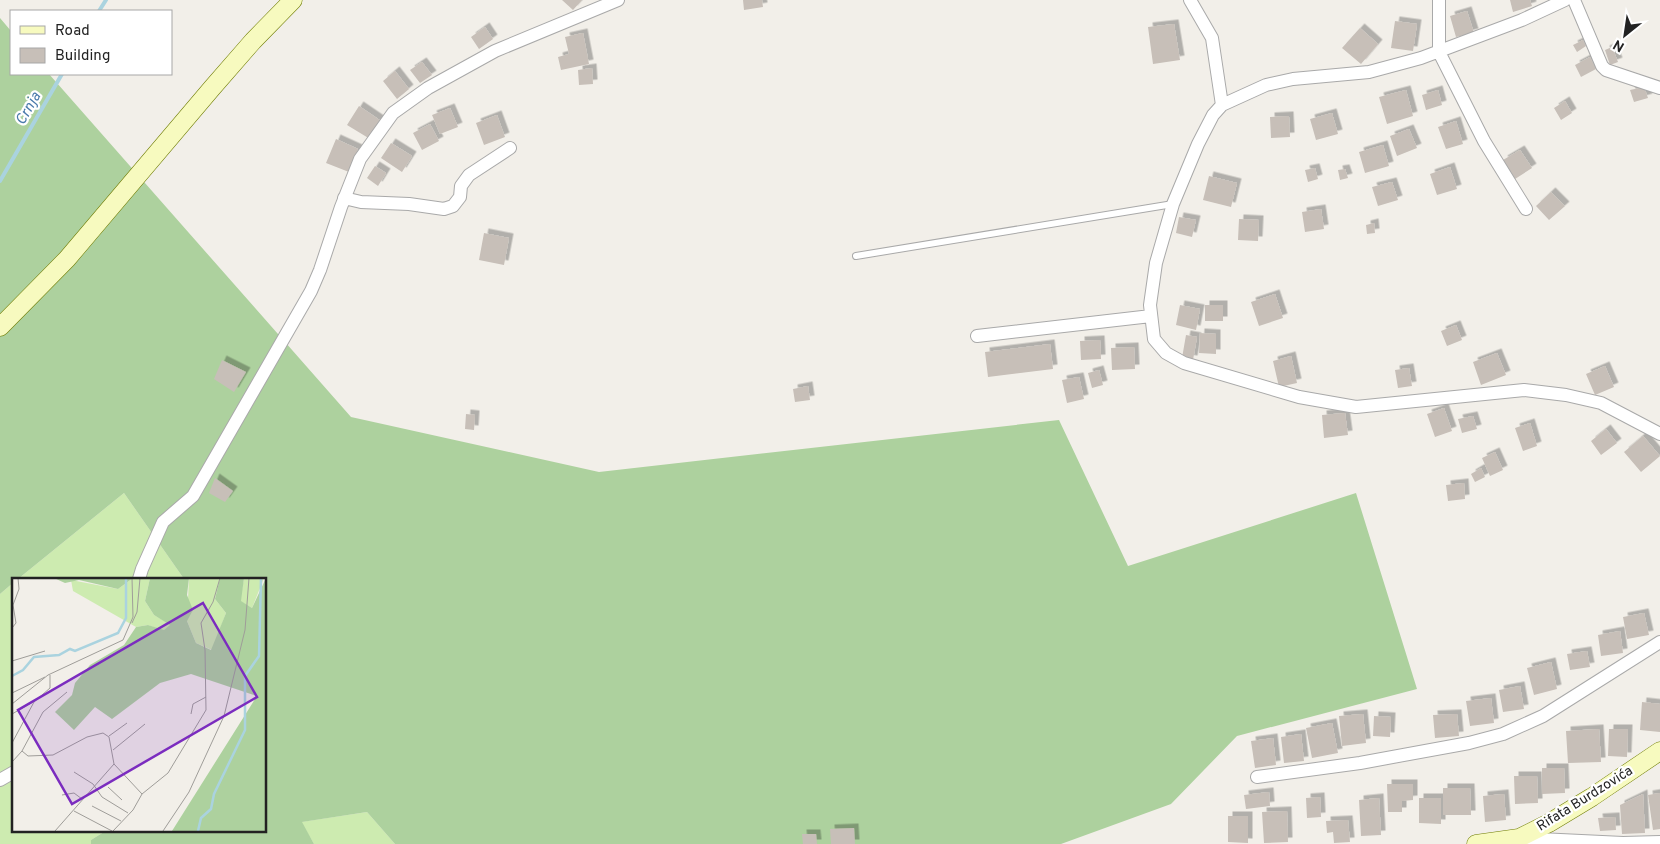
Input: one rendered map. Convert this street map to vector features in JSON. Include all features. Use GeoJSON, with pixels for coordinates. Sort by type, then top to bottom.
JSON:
{"type":"FeatureCollection","features":[{"type":"Feature","properties":{"kind":"main road"},"geometry":{"type":"LineString","coordinates":[[0,327],[67,259],[253,41],[293,0]]}},
{"type":"Feature","properties":{"kind":"main road","name":"Rifata Burdzovića"},"geometry":{"type":"LineString","coordinates":[[1476,844],[1519,838],[1549,823],[1592,797],[1660,751]]}},
{"type":"Feature","properties":{"kind":"street"},"geometry":{"type":"LineString","coordinates":[[139,578],[163,522],[194,496],[311,291],[360,159],[393,114],[428,88],[495,52],[618,0]]}},
{"type":"Feature","properties":{"kind":"street"},"geometry":{"type":"LineString","coordinates":[[1190,0],[1212,38],[1222,105]]}},
{"type":"Feature","properties":{"kind":"street"},"geometry":{"type":"LineString","coordinates":[[1439,0],[1439,52],[1484,141],[1526,209]]}},
{"type":"Feature","properties":{"kind":"street"},"geometry":{"type":"LineString","coordinates":[[1564,0],[1522,20],[1439,52],[1369,72],[1293,79],[1266,85],[1222,105],[1213,115],[1198,144],[1173,204],[1156,263],[1150,305],[1154,339],[1174,359],[1299,397],[1356,407],[1524,390],[1566,395],[1602,403],[1660,434]]}},
{"type":"Feature","properties":{"kind":"street"},"geometry":{"type":"LineString","coordinates":[[1574,0],[1602,66],[1606,70],[1660,88]]}},
{"type":"Feature","properties":{"kind":"street"},"geometry":{"type":"LineString","coordinates":[[344,198],[361,202],[409,204],[444,209],[453,206],[460,198],[461,186],[469,175],[510,148]]}},
{"type":"Feature","properties":{"kind":"street"},"geometry":{"type":"LineString","coordinates":[[977,336],[1150,316]]}},
{"type":"Feature","properties":{"kind":"street"},"geometry":{"type":"LineString","coordinates":[[1257,777],[1370,761],[1469,743],[1502,734],[1543,716],[1660,642]]}},
{"type":"Feature","properties":{"kind":"street"},"geometry":{"type":"LineString","coordinates":[[0,780],[12,773]]}},
{"type":"Feature","properties":{"kind":"street"},"geometry":{"type":"LineString","coordinates":[[1519,838],[1623,843],[1660,842]]}},
{"type":"Feature","properties":{"kind":"lane"},"geometry":{"type":"LineString","coordinates":[[856,256],[1173,204]]}},
{"type":"Feature","properties":{"kind":"green space"},"geometry":{"type":"Polygon","coordinates":[[[0,18],[10,30],[10,75],[50,75],[351,417],[599,472],[1059,420],[1128,566],[1356,493],[1417,689],[1237,736],[1171,804],[1061,844],[395,844],[367,812],[302,822],[314,844],[91,844],[91,840],[104,832],[266,832],[266,578],[183,578],[124,493],[19,578],[12,578],[12,584],[0,594],[0,18]]]}},
{"type":"Feature","properties":{"kind":"green space"},"geometry":{"type":"Polygon","coordinates":[[[124,493],[183,578],[19,578],[124,493]]]}},
{"type":"Feature","properties":{"kind":"green space"},"geometry":{"type":"Polygon","coordinates":[[[12,584],[12,832],[104,832],[91,840],[91,844],[0,844],[0,594],[12,584]]]}},
{"type":"Feature","properties":{"kind":"green space"},"geometry":{"type":"Polygon","coordinates":[[[367,812],[395,844],[314,844],[301,822],[367,812]]]}},
{"type":"Feature","properties":{"kind":"building"},"geometry":{"type":"Polygon","coordinates":[[[562,0],[582,0],[573,10],[562,0]]]}},
{"type":"Feature","properties":{"kind":"building"},"geometry":{"type":"Polygon","coordinates":[[[743,0],[762,0],[763,7],[744,10],[743,0]]]}},
{"type":"Feature","properties":{"kind":"building"},"geometry":{"type":"Polygon","coordinates":[[[1510,0],[1530,0],[1532,6],[1513,12],[1510,0]]]}},
{"type":"Feature","properties":{"kind":"building"},"geometry":{"type":"Polygon","coordinates":[[[1467,11],[1474,33],[1456,37],[1450,16],[1467,11]]]}},
{"type":"Feature","properties":{"kind":"building"},"geometry":{"type":"Polygon","coordinates":[[[1395,21],[1417,24],[1413,51],[1391,48],[1395,21]]]}},
{"type":"Feature","properties":{"kind":"building"},"geometry":{"type":"Polygon","coordinates":[[[1174,24],[1180,60],[1153,64],[1148,27],[1174,24]]]}},
{"type":"Feature","properties":{"kind":"building"},"geometry":{"type":"Polygon","coordinates":[[[485,27],[493,39],[479,49],[471,37],[485,27]]]}},
{"type":"Feature","properties":{"kind":"building"},"geometry":{"type":"Polygon","coordinates":[[[1360,28],[1378,44],[1361,64],[1342,48],[1360,28]]]}},
{"type":"Feature","properties":{"kind":"building"},"geometry":{"type":"Polygon","coordinates":[[[583,33],[589,64],[561,70],[558,57],[569,54],[565,37],[583,33]]]}},
{"type":"Feature","properties":{"kind":"building"},"geometry":{"type":"Polygon","coordinates":[[[1583,40],[1586,46],[1577,52],[1573,45],[1583,40]]]}},
{"type":"Feature","properties":{"kind":"building"},"geometry":{"type":"Polygon","coordinates":[[[1612,47],[1618,62],[1610,65],[1605,50],[1612,47]]]}},
{"type":"Feature","properties":{"kind":"building"},"geometry":{"type":"Polygon","coordinates":[[[1590,57],[1596,69],[1581,77],[1575,65],[1590,57]]]}},
{"type":"Feature","properties":{"kind":"building"},"geometry":{"type":"Polygon","coordinates":[[[422,62],[432,75],[420,83],[410,70],[422,62]]]}},
{"type":"Feature","properties":{"kind":"building"},"geometry":{"type":"Polygon","coordinates":[[[592,68],[593,84],[579,85],[578,70],[592,68]]]}},
{"type":"Feature","properties":{"kind":"building"},"geometry":{"type":"Polygon","coordinates":[[[395,71],[409,89],[397,99],[383,81],[395,71]]]}},
{"type":"Feature","properties":{"kind":"building"},"geometry":{"type":"Polygon","coordinates":[[[1644,87],[1648,98],[1634,102],[1630,90],[1644,87]]]}},
{"type":"Feature","properties":{"kind":"building"},"geometry":{"type":"Polygon","coordinates":[[[1406,90],[1413,116],[1387,124],[1379,97],[1406,90]]]}},
{"type":"Feature","properties":{"kind":"building"},"geometry":{"type":"Polygon","coordinates":[[[1438,90],[1442,105],[1426,110],[1422,95],[1438,90]]]}},
{"type":"Feature","properties":{"kind":"building"},"geometry":{"type":"Polygon","coordinates":[[[1565,101],[1572,113],[1561,120],[1554,108],[1565,101]]]}},
{"type":"Feature","properties":{"kind":"building"},"geometry":{"type":"Polygon","coordinates":[[[359,106],[381,121],[370,139],[347,125],[359,106]]]}},
{"type":"Feature","properties":{"kind":"building"},"geometry":{"type":"Polygon","coordinates":[[[450,108],[458,127],[440,134],[432,115],[450,108]]]}},
{"type":"Feature","properties":{"kind":"building"},"geometry":{"type":"Polygon","coordinates":[[[1332,113],[1338,134],[1316,140],[1310,119],[1332,113]]]}},
{"type":"Feature","properties":{"kind":"building"},"geometry":{"type":"Polygon","coordinates":[[[497,115],[505,137],[484,145],[476,123],[497,115]]]}},
{"type":"Feature","properties":{"kind":"building"},"geometry":{"type":"Polygon","coordinates":[[[1289,116],[1290,137],[1271,138],[1270,117],[1289,116]]]}},
{"type":"Feature","properties":{"kind":"building"},"geometry":{"type":"Polygon","coordinates":[[[1456,121],[1463,144],[1446,149],[1438,127],[1456,121]]]}},
{"type":"Feature","properties":{"kind":"building"},"geometry":{"type":"Polygon","coordinates":[[[430,124],[439,141],[422,150],[413,133],[430,124]]]}},
{"type":"Feature","properties":{"kind":"building"},"geometry":{"type":"Polygon","coordinates":[[[1409,129],[1417,148],[1397,156],[1390,136],[1409,129]]]}},
{"type":"Feature","properties":{"kind":"building"},"geometry":{"type":"Polygon","coordinates":[[[336,139],[358,149],[349,172],[326,163],[336,139]]]}},
{"type":"Feature","properties":{"kind":"building"},"geometry":{"type":"Polygon","coordinates":[[[391,143],[412,156],[402,172],[381,158],[391,143]]]}},
{"type":"Feature","properties":{"kind":"building"},"geometry":{"type":"Polygon","coordinates":[[[1383,145],[1389,166],[1365,173],[1359,152],[1383,145]]]}},
{"type":"Feature","properties":{"kind":"building"},"geometry":{"type":"Polygon","coordinates":[[[1520,150],[1532,168],[1515,179],[1503,160],[1520,150]]]}},
{"type":"Feature","properties":{"kind":"building"},"geometry":{"type":"Polygon","coordinates":[[[375,166],[386,173],[378,186],[367,178],[375,166]]]}},
{"type":"Feature","properties":{"kind":"building"},"geometry":{"type":"Polygon","coordinates":[[[1450,167],[1457,189],[1437,195],[1430,174],[1450,167]]]}},
{"type":"Feature","properties":{"kind":"building"},"geometry":{"type":"Polygon","coordinates":[[[1315,168],[1318,179],[1308,182],[1305,170],[1315,168]]]}},
{"type":"Feature","properties":{"kind":"building"},"geometry":{"type":"Polygon","coordinates":[[[1345,169],[1348,178],[1340,180],[1338,170],[1345,169]]]}},
{"type":"Feature","properties":{"kind":"building"},"geometry":{"type":"Polygon","coordinates":[[[1209,176],[1237,183],[1231,207],[1203,200],[1209,176]]]}},
{"type":"Feature","properties":{"kind":"building"},"geometry":{"type":"Polygon","coordinates":[[[1392,182],[1398,200],[1378,206],[1372,187],[1392,182]]]}},
{"type":"Feature","properties":{"kind":"building"},"geometry":{"type":"Polygon","coordinates":[[[1551,192],[1565,206],[1549,220],[1536,206],[1551,192]]]}},
{"type":"Feature","properties":{"kind":"building"},"geometry":{"type":"Polygon","coordinates":[[[1321,209],[1324,229],[1305,232],[1302,212],[1321,209]]]}},
{"type":"Feature","properties":{"kind":"building"},"geometry":{"type":"Polygon","coordinates":[[[1179,217],[1196,220],[1192,237],[1176,233],[1179,217]]]}},
{"type":"Feature","properties":{"kind":"building"},"geometry":{"type":"Polygon","coordinates":[[[1239,219],[1259,220],[1258,241],[1238,240],[1239,219]]]}},
{"type":"Feature","properties":{"kind":"building"},"geometry":{"type":"Polygon","coordinates":[[[1374,223],[1375,233],[1367,234],[1366,225],[1374,223]]]}},
{"type":"Feature","properties":{"kind":"building"},"geometry":{"type":"Polygon","coordinates":[[[484,233],[509,238],[504,265],[479,260],[484,233]]]}},
{"type":"Feature","properties":{"kind":"building"},"geometry":{"type":"Polygon","coordinates":[[[1275,294],[1283,318],[1259,326],[1251,302],[1275,294]]]}},
{"type":"Feature","properties":{"kind":"building"},"geometry":{"type":"Polygon","coordinates":[[[1180,305],[1200,309],[1196,330],[1176,325],[1180,305]]]}},
{"type":"Feature","properties":{"kind":"building"},"geometry":{"type":"Polygon","coordinates":[[[1205,305],[1223,305],[1223,321],[1205,321],[1205,305]]]}},
{"type":"Feature","properties":{"kind":"building"},"geometry":{"type":"Polygon","coordinates":[[[1456,325],[1462,340],[1447,346],[1441,331],[1456,325]]]}},
{"type":"Feature","properties":{"kind":"building"},"geometry":{"type":"Polygon","coordinates":[[[1200,333],[1216,334],[1216,354],[1199,353],[1200,333]]]}},
{"type":"Feature","properties":{"kind":"building"},"geometry":{"type":"Polygon","coordinates":[[[1186,335],[1197,337],[1193,360],[1182,358],[1186,335]]]}},
{"type":"Feature","properties":{"kind":"building"},"geometry":{"type":"Polygon","coordinates":[[[1100,340],[1101,359],[1081,360],[1080,341],[1100,340]]]}},
{"type":"Feature","properties":{"kind":"building"},"geometry":{"type":"Polygon","coordinates":[[[1050,344],[1053,369],[988,377],[985,352],[1050,344]]]}},
{"type":"Feature","properties":{"kind":"building"},"geometry":{"type":"Polygon","coordinates":[[[1134,347],[1135,369],[1112,370],[1111,348],[1134,347]]]}},
{"type":"Feature","properties":{"kind":"building"},"geometry":{"type":"Polygon","coordinates":[[[1497,353],[1506,375],[1481,385],[1473,362],[1497,353]]]}},
{"type":"Feature","properties":{"kind":"building"},"geometry":{"type":"Polygon","coordinates":[[[1291,356],[1297,383],[1279,387],[1273,361],[1291,356]]]}},
{"type":"Feature","properties":{"kind":"building"},"geometry":{"type":"Polygon","coordinates":[[[222,360],[246,372],[234,392],[214,379],[222,360]]]}},
{"type":"Feature","properties":{"kind":"building"},"geometry":{"type":"Polygon","coordinates":[[[1605,366],[1614,387],[1595,395],[1586,374],[1605,366]]]}},
{"type":"Feature","properties":{"kind":"building"},"geometry":{"type":"Polygon","coordinates":[[[1409,368],[1412,386],[1398,388],[1395,370],[1409,368]]]}},
{"type":"Feature","properties":{"kind":"building"},"geometry":{"type":"Polygon","coordinates":[[[1099,370],[1103,385],[1092,388],[1088,373],[1099,370]]]}},
{"type":"Feature","properties":{"kind":"building"},"geometry":{"type":"Polygon","coordinates":[[[1079,377],[1084,399],[1067,403],[1062,380],[1079,377]]]}},
{"type":"Feature","properties":{"kind":"building"},"geometry":{"type":"Polygon","coordinates":[[[808,386],[810,400],[795,402],[793,389],[808,386]]]}},
{"type":"Feature","properties":{"kind":"building"},"geometry":{"type":"Polygon","coordinates":[[[1444,408],[1452,431],[1435,437],[1427,414],[1444,408]]]}},
{"type":"Feature","properties":{"kind":"building"},"geometry":{"type":"Polygon","coordinates":[[[1345,413],[1348,435],[1324,438],[1322,415],[1345,413]]]}},
{"type":"Feature","properties":{"kind":"building"},"geometry":{"type":"Polygon","coordinates":[[[466,414],[475,415],[474,430],[465,429],[466,414]]]}},
{"type":"Feature","properties":{"kind":"building"},"geometry":{"type":"Polygon","coordinates":[[[1473,416],[1477,429],[1462,433],[1458,419],[1473,416]]]}},
{"type":"Feature","properties":{"kind":"building"},"geometry":{"type":"Polygon","coordinates":[[[1530,423],[1537,446],[1523,451],[1515,428],[1530,423]]]}},
{"type":"Feature","properties":{"kind":"building"},"geometry":{"type":"Polygon","coordinates":[[[1606,429],[1617,443],[1601,455],[1591,441],[1606,429]]]}},
{"type":"Feature","properties":{"kind":"building"},"geometry":{"type":"Polygon","coordinates":[[[1643,436],[1660,456],[1641,472],[1624,452],[1643,436]]]}},
{"type":"Feature","properties":{"kind":"building"},"geometry":{"type":"Polygon","coordinates":[[[1495,452],[1503,470],[1490,476],[1482,458],[1495,452]]]}},
{"type":"Feature","properties":{"kind":"building"},"geometry":{"type":"Polygon","coordinates":[[[1481,468],[1485,477],[1475,482],[1471,474],[1481,468]]]}},
{"type":"Feature","properties":{"kind":"building"},"geometry":{"type":"Polygon","coordinates":[[[215,478],[233,491],[225,502],[209,493],[215,478]]]}},
{"type":"Feature","properties":{"kind":"building"},"geometry":{"type":"Polygon","coordinates":[[[1464,483],[1465,499],[1448,501],[1446,485],[1464,483]]]}},
{"type":"Feature","properties":{"kind":"building"},"geometry":{"type":"Polygon","coordinates":[[[1644,613],[1649,635],[1627,639],[1623,617],[1644,613]]]}},
{"type":"Feature","properties":{"kind":"building"},"geometry":{"type":"Polygon","coordinates":[[[1620,631],[1623,653],[1601,656],[1598,635],[1620,631]]]}},
{"type":"Feature","properties":{"kind":"building"},"geometry":{"type":"Polygon","coordinates":[[[1587,651],[1590,667],[1570,670],[1567,654],[1587,651]]]}},
{"type":"Feature","properties":{"kind":"building"},"geometry":{"type":"Polygon","coordinates":[[[1551,662],[1557,689],[1534,695],[1527,668],[1551,662]]]}},
{"type":"Feature","properties":{"kind":"building"},"geometry":{"type":"Polygon","coordinates":[[[1520,686],[1524,709],[1503,712],[1499,690],[1520,686]]]}},
{"type":"Feature","properties":{"kind":"building"},"geometry":{"type":"Polygon","coordinates":[[[1491,698],[1494,723],[1470,726],[1466,701],[1491,698]]]}},
{"type":"Feature","properties":{"kind":"building"},"geometry":{"type":"Polygon","coordinates":[[[1642,702],[1660,704],[1660,732],[1640,730],[1642,702]]]}},
{"type":"Feature","properties":{"kind":"building"},"geometry":{"type":"Polygon","coordinates":[[[1363,714],[1366,743],[1342,746],[1339,716],[1363,714]]]}},
{"type":"Feature","properties":{"kind":"building"},"geometry":{"type":"Polygon","coordinates":[[[1457,714],[1459,736],[1435,738],[1433,715],[1457,714]]]}},
{"type":"Feature","properties":{"kind":"building"},"geometry":{"type":"Polygon","coordinates":[[[1374,716],[1391,717],[1390,737],[1373,736],[1374,716]]]}},
{"type":"Feature","properties":{"kind":"building"},"geometry":{"type":"Polygon","coordinates":[[[1332,723],[1338,753],[1312,758],[1306,728],[1332,723]]]}},
{"type":"Feature","properties":{"kind":"building"},"geometry":{"type":"Polygon","coordinates":[[[1599,729],[1601,762],[1568,763],[1566,731],[1599,729]]]}},
{"type":"Feature","properties":{"kind":"building"},"geometry":{"type":"Polygon","coordinates":[[[1609,729],[1628,729],[1627,757],[1608,756],[1609,729]]]}},
{"type":"Feature","properties":{"kind":"building"},"geometry":{"type":"Polygon","coordinates":[[[1301,734],[1304,761],[1284,763],[1281,737],[1301,734]]]}},
{"type":"Feature","properties":{"kind":"building"},"geometry":{"type":"Polygon","coordinates":[[[1273,738],[1276,765],[1255,768],[1251,741],[1273,738]]]}},
{"type":"Feature","properties":{"kind":"building"},"geometry":{"type":"Polygon","coordinates":[[[1542,768],[1564,768],[1565,793],[1542,794],[1542,768]]]}},
{"type":"Feature","properties":{"kind":"building"},"geometry":{"type":"Polygon","coordinates":[[[1514,776],[1537,776],[1538,803],[1515,804],[1514,776]]]}},
{"type":"Feature","properties":{"kind":"building"},"geometry":{"type":"Polygon","coordinates":[[[1387,784],[1413,784],[1413,800],[1402,801],[1402,812],[1388,812],[1387,784]]]}},
{"type":"Feature","properties":{"kind":"building"},"geometry":{"type":"Polygon","coordinates":[[[1443,788],[1470,788],[1471,815],[1443,815],[1443,788]]]}},
{"type":"Feature","properties":{"kind":"building"},"geometry":{"type":"Polygon","coordinates":[[[1269,792],[1270,806],[1246,809],[1244,795],[1269,792]]]}},
{"type":"Feature","properties":{"kind":"building"},"geometry":{"type":"Polygon","coordinates":[[[1660,793],[1660,829],[1653,830],[1648,795],[1660,793]]]}},
{"type":"Feature","properties":{"kind":"building"},"geometry":{"type":"Polygon","coordinates":[[[1504,794],[1506,820],[1485,822],[1483,796],[1504,794]]]}},
{"type":"Feature","properties":{"kind":"building"},"geometry":{"type":"Polygon","coordinates":[[[1643,794],[1645,833],[1622,834],[1620,805],[1643,794]]]}},
{"type":"Feature","properties":{"kind":"building"},"geometry":{"type":"Polygon","coordinates":[[[1320,797],[1321,817],[1307,818],[1306,798],[1320,797]]]}},
{"type":"Feature","properties":{"kind":"building"},"geometry":{"type":"Polygon","coordinates":[[[1379,798],[1381,835],[1361,836],[1359,800],[1379,798]]]}},
{"type":"Feature","properties":{"kind":"building"},"geometry":{"type":"Polygon","coordinates":[[[1419,798],[1441,798],[1441,824],[1419,823],[1419,798]]]}},
{"type":"Feature","properties":{"kind":"building"},"geometry":{"type":"Polygon","coordinates":[[[1287,811],[1288,842],[1264,843],[1262,812],[1287,811]]]}},
{"type":"Feature","properties":{"kind":"building"},"geometry":{"type":"Polygon","coordinates":[[[1228,816],[1248,816],[1248,843],[1228,842],[1228,816]]]}},
{"type":"Feature","properties":{"kind":"building"},"geometry":{"type":"Polygon","coordinates":[[[1615,817],[1616,830],[1600,831],[1598,818],[1615,817]]]}},
{"type":"Feature","properties":{"kind":"building"},"geometry":{"type":"Polygon","coordinates":[[[1348,820],[1350,842],[1334,843],[1333,832],[1327,833],[1326,821],[1348,820]]]}},
{"type":"Feature","properties":{"kind":"building"},"geometry":{"type":"Polygon","coordinates":[[[854,828],[855,844],[831,844],[830,829],[854,828]]]}},
{"type":"Feature","properties":{"kind":"building"},"geometry":{"type":"Polygon","coordinates":[[[802,834],[816,834],[817,844],[803,844],[802,834]]]}},
{"type":"Feature","properties":{"kind":"waterway","name":"Crnja"},"geometry":{"type":"LineString","coordinates":[[100,10],[106,0]]}},
{"type":"Feature","properties":{"kind":"waterway","name":"Crnja"},"geometry":{"type":"LineString","coordinates":[[0,181],[61,75]]}}]}
